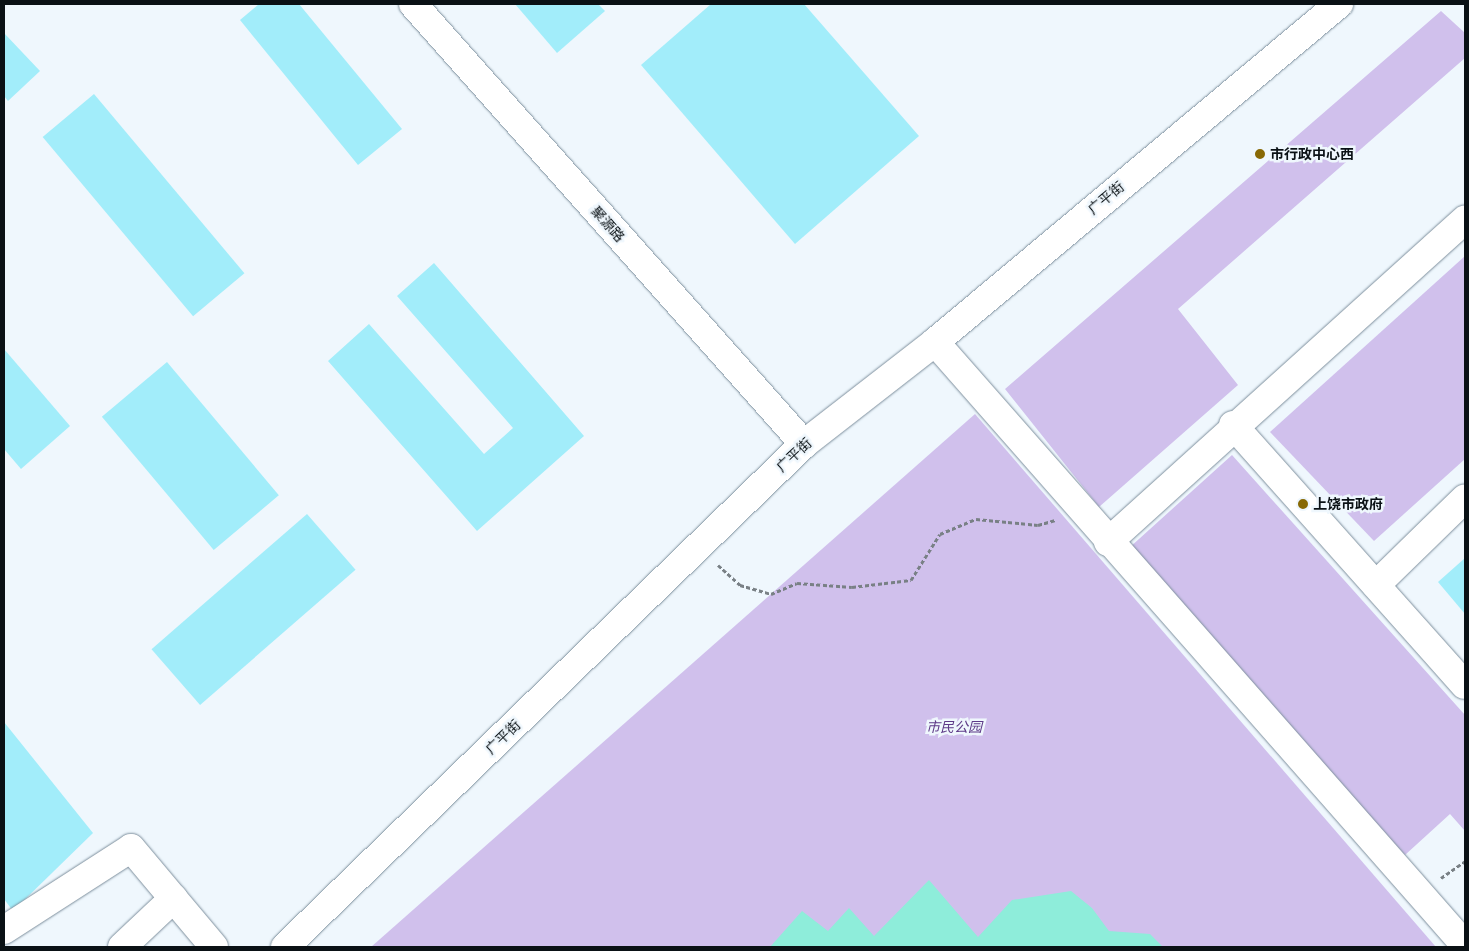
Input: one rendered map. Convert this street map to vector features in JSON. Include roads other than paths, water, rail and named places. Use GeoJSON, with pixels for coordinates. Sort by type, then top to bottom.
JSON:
{"type":"FeatureCollection","features":[{"type":"Feature","properties":{"kind":"street","name":"聚源路"},"geometry":{"type":"LineString","coordinates":[[413,4],[804,444]]}},
{"type":"Feature","properties":{"kind":"street","name":"广平街"},"geometry":{"type":"LineString","coordinates":[[285,947],[804,444],[935,342],[1334,5]]}},
{"type":"Feature","properties":{"kind":"street"},"geometry":{"type":"LineString","coordinates":[[1108,542],[1233,426],[1465,219]]}},
{"type":"Feature","properties":{"kind":"street"},"geometry":{"type":"LineString","coordinates":[[935,342],[1108,542],[1465,945]]}},
{"type":"Feature","properties":{"kind":"street"},"geometry":{"type":"LineString","coordinates":[[1233,426],[1465,686]]}},
{"type":"Feature","properties":{"kind":"street"},"geometry":{"type":"LineString","coordinates":[[1376,585],[1465,498]]}},
{"type":"Feature","properties":{"kind":"street"},"geometry":{"type":"LineString","coordinates":[[4,930],[131,848],[214,947]]}},
{"type":"Feature","properties":{"kind":"street"},"geometry":{"type":"LineString","coordinates":[[122,947],[174,898]]}},
{"type":"Feature","properties":{"kind":"place","name":"市行政中心西"},"geometry":{"type":"Point","coordinates":[1260,154]}},
{"type":"Feature","properties":{"kind":"place","name":"上饶市政府"},"geometry":{"type":"Point","coordinates":[1303,504]}},
{"type":"Feature","properties":{"kind":"park label","name":"市民公园"},"geometry":{"type":"Point","coordinates":[954,727]}}]}
